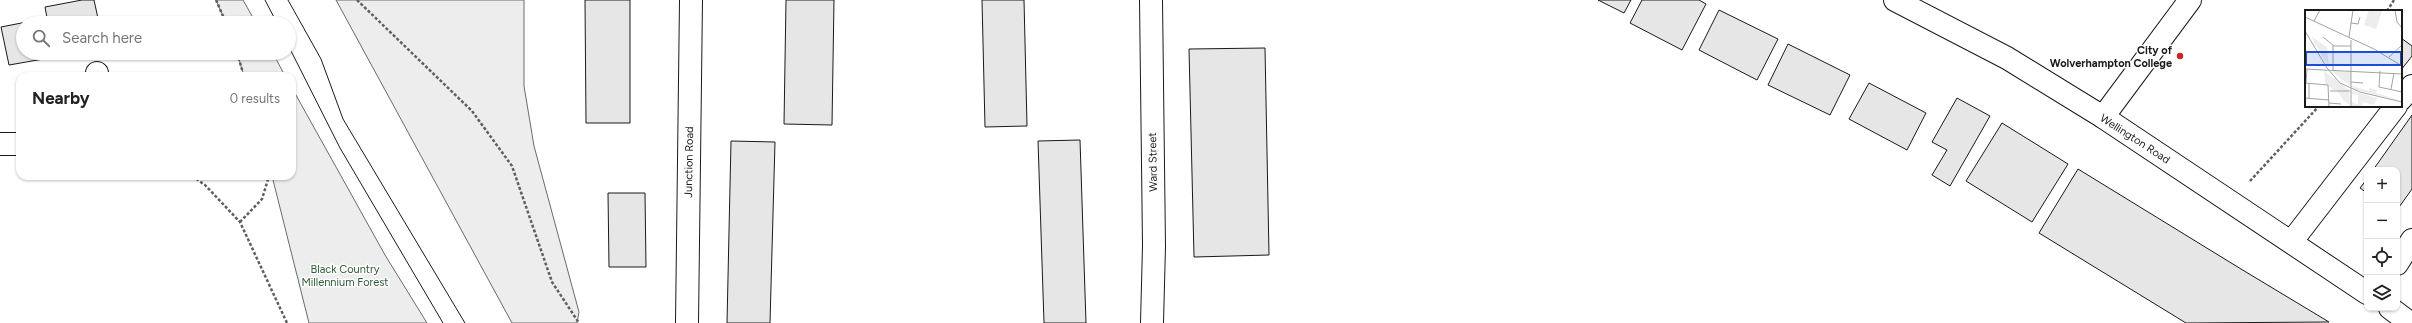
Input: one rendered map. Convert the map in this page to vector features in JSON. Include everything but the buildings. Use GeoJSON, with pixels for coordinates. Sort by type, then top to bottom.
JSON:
{"type":"FeatureCollection","features":[{"type":"Feature","properties":{"kind":"main road","name":"Junction Road"},"geometry":{"type":"LineString","coordinates":[[686,323],[691,0]]}},
{"type":"Feature","properties":{"kind":"main road","name":"Ward Street"},"geometry":{"type":"LineString","coordinates":[[1151,0],[1154,246],[1152,323]]}},
{"type":"Feature","properties":{"kind":"main road","name":"Wellington Road"},"geometry":{"type":"LineString","coordinates":[[1895,0],[2007,58],[2103,117],[2364,291]]}},
{"type":"Feature","properties":{"kind":"main road"},"geometry":{"type":"LineString","coordinates":[[2103,117],[2190,0]]}},
{"type":"Feature","properties":{"kind":"main road"},"geometry":{"type":"LineString","coordinates":[[2402,98],[2412,86]]}},
{"type":"Feature","properties":{"kind":"main road"},"geometry":{"type":"LineString","coordinates":[[2292,242],[2395,107]]}},
{"type":"Feature","properties":{"kind":"main road"},"geometry":{"type":"LineString","coordinates":[[0,144],[16,144]]}},
{"type":"Feature","properties":{"kind":"main road"},"geometry":{"type":"LineString","coordinates":[[2400,259],[2412,240]]}},
{"type":"Feature","properties":{"kind":"main road"},"geometry":{"type":"LineString","coordinates":[[2394,311],[2410,323]]}},
{"type":"Feature","properties":{"kind":"path"},"geometry":{"type":"LineString","coordinates":[[216,0],[223,16]]}},
{"type":"Feature","properties":{"kind":"path"},"geometry":{"type":"LineString","coordinates":[[357,0],[472,110],[512,166],[552,282],[579,323]]}},
{"type":"Feature","properties":{"kind":"path"},"geometry":{"type":"LineString","coordinates":[[2387,10],[2394,0]]}},
{"type":"Feature","properties":{"kind":"path"},"geometry":{"type":"LineString","coordinates":[[239,60],[243,72]]}},
{"type":"Feature","properties":{"kind":"path"},"geometry":{"type":"LineString","coordinates":[[2231,202],[2318,107]]}},
{"type":"Feature","properties":{"kind":"path"},"geometry":{"type":"LineString","coordinates":[[198,180],[205,185],[240,222],[287,323]]}},
{"type":"Feature","properties":{"kind":"path"},"geometry":{"type":"LineString","coordinates":[[240,222],[262,199],[268,180]]}},
{"type":"Feature","properties":{"kind":"shaded area"},"geometry":{"type":"Polygon","coordinates":[[[216,0],[243,0],[252,16],[223,16],[216,0]]]}},
{"type":"Feature","properties":{"kind":"shaded area"},"geometry":{"type":"Polygon","coordinates":[[[336,0],[524,0],[524,86],[534,146],[579,312],[577,323],[512,323],[336,0]]]}},
{"type":"Feature","properties":{"kind":"shaded area"},"geometry":{"type":"Polygon","coordinates":[[[239,60],[277,60],[283,72],[243,72],[239,60]]]}},
{"type":"Feature","properties":{"kind":"shaded area","name":"Black Country Millennium Forest"},"geometry":{"type":"Polygon","coordinates":[[[296,95],[385,255],[427,323],[309,323],[273,180],[296,180],[296,95]]]}},
{"type":"Feature","properties":{"kind":"tram line"},"geometry":{"type":"LineString","coordinates":[[265,0],[273,16]]}},
{"type":"Feature","properties":{"kind":"tram line"},"geometry":{"type":"LineString","coordinates":[[288,0],[321,59],[343,119],[465,323]]}},
{"type":"Feature","properties":{"kind":"tram line"},"geometry":{"type":"LineString","coordinates":[[296,60],[340,148],[443,323]]}},
{"type":"Feature","properties":{"kind":"place","name":"City of Wolverhampton College"},"geometry":{"type":"Point","coordinates":[2180,56]}}]}
